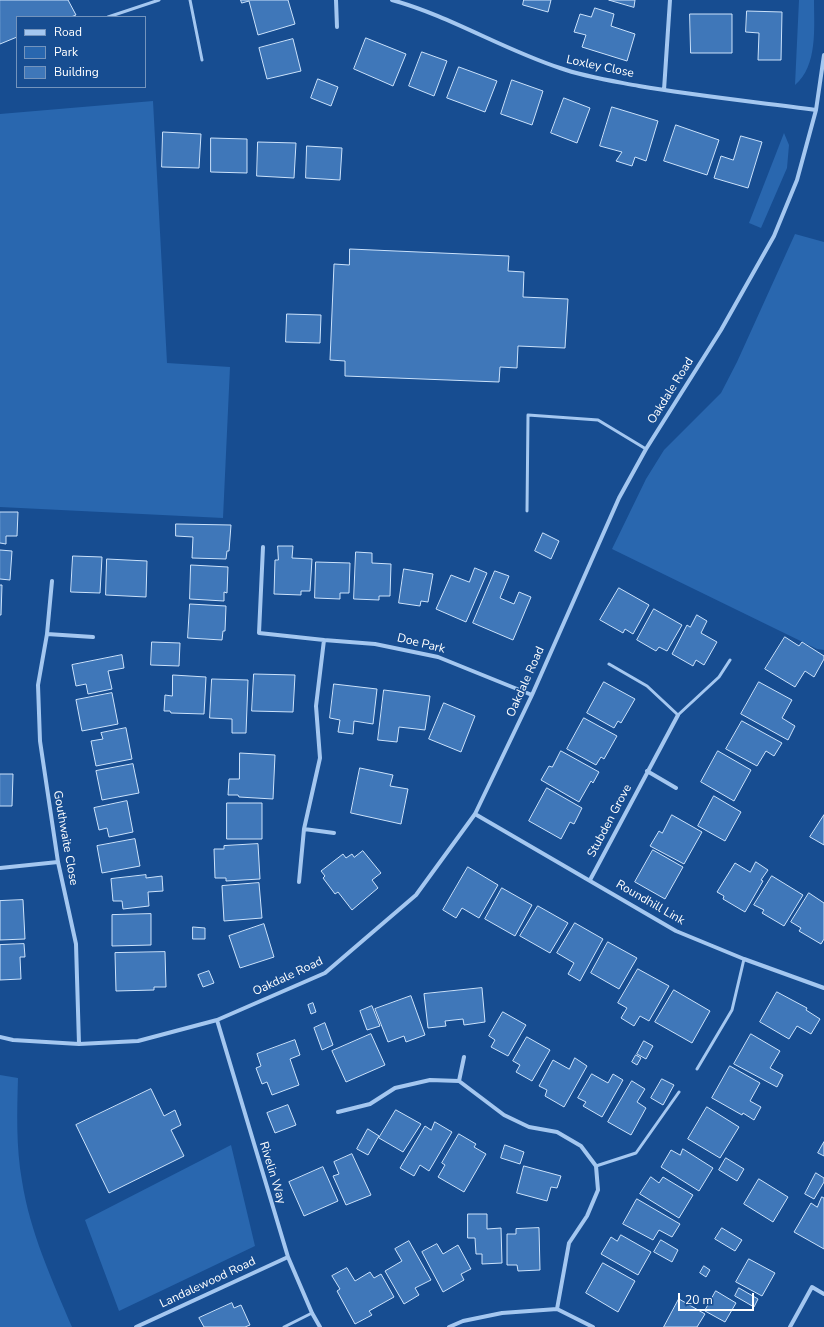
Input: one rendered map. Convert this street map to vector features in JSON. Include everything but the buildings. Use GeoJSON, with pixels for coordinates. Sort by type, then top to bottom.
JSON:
{"type":"FeatureCollection","features":[{"type":"Feature","properties":{"kind":"street"},"geometry":{"type":"LineString","coordinates":[[336,0],[337,27]]}},
{"type":"Feature","properties":{"kind":"street","name":"Loxley Close"},"geometry":{"type":"LineString","coordinates":[[392,0],[420,8],[512,51],[561,69],[664,90],[816,110]]}},
{"type":"Feature","properties":{"kind":"street"},"geometry":{"type":"LineString","coordinates":[[664,90],[670,0]]}},
{"type":"Feature","properties":{"kind":"street","name":"Oakdale Road"},"geometry":{"type":"LineString","coordinates":[[0,1037],[13,1040],[79,1044],[138,1041],[217,1020],[325,973],[416,895],[475,814],[532,695],[619,498],[646,449],[721,330],[774,236],[796,180],[816,110],[824,55]]}},
{"type":"Feature","properties":{"kind":"street","name":"Doe Park"},"geometry":{"type":"LineString","coordinates":[[263,547],[260,633],[376,644],[438,656],[532,695]]}},
{"type":"Feature","properties":{"kind":"street","name":"Gouthwaite Close"},"geometry":{"type":"LineString","coordinates":[[52,581],[38,685],[40,741],[58,862],[76,944],[79,1044]]}},
{"type":"Feature","properties":{"kind":"street"},"geometry":{"type":"LineString","coordinates":[[46,634],[93,637]]}},
{"type":"Feature","properties":{"kind":"street"},"geometry":{"type":"LineString","coordinates":[[299,882],[304,829],[320,758],[316,706],[324,640]]}},
{"type":"Feature","properties":{"kind":"street","name":"Stubden Grove"},"geometry":{"type":"LineString","coordinates":[[590,880],[678,715]]}},
{"type":"Feature","properties":{"kind":"street"},"geometry":{"type":"LineString","coordinates":[[648,771],[676,788]]}},
{"type":"Feature","properties":{"kind":"street","name":"Roundhill Link"},"geometry":{"type":"LineString","coordinates":[[475,814],[676,931],[744,959],[824,988]]}},
{"type":"Feature","properties":{"kind":"street"},"geometry":{"type":"LineString","coordinates":[[304,829],[334,833]]}},
{"type":"Feature","properties":{"kind":"street"},"geometry":{"type":"LineString","coordinates":[[0,868],[58,862]]}},
{"type":"Feature","properties":{"kind":"street","name":"Rivelin Way"},"geometry":{"type":"LineString","coordinates":[[217,1020],[288,1257],[312,1313],[320,1327]]}},
{"type":"Feature","properties":{"kind":"street"},"geometry":{"type":"LineString","coordinates":[[459,1081],[464,1057]]}},
{"type":"Feature","properties":{"kind":"street"},"geometry":{"type":"LineString","coordinates":[[338,1112],[370,1104],[395,1088],[430,1080],[459,1081],[504,1115],[529,1127],[557,1132],[581,1146],[596,1166],[598,1190],[588,1216],[569,1243],[557,1309]]}},
{"type":"Feature","properties":{"kind":"street","name":"Landalewood Road"},"geometry":{"type":"LineString","coordinates":[[136,1327],[288,1257]]}},
{"type":"Feature","properties":{"kind":"street"},"geometry":{"type":"LineString","coordinates":[[790,1327],[812,1287],[824,1294]]}},
{"type":"Feature","properties":{"kind":"street"},"geometry":{"type":"LineString","coordinates":[[449,1327],[463,1321],[502,1313],[557,1309],[593,1327]]}},
{"type":"Feature","properties":{"kind":"lane"},"geometry":{"type":"LineString","coordinates":[[111,16],[159,0]]}},
{"type":"Feature","properties":{"kind":"lane"},"geometry":{"type":"LineString","coordinates":[[190,0],[202,60]]}},
{"type":"Feature","properties":{"kind":"lane"},"geometry":{"type":"LineString","coordinates":[[527,511],[528,415],[598,420],[646,449]]}},
{"type":"Feature","properties":{"kind":"lane"},"geometry":{"type":"LineString","coordinates":[[609,664],[647,686],[678,715],[719,677],[730,660]]}},
{"type":"Feature","properties":{"kind":"lane"},"geometry":{"type":"LineString","coordinates":[[697,1069],[732,1010],[744,959]]}},
{"type":"Feature","properties":{"kind":"lane"},"geometry":{"type":"LineString","coordinates":[[596,1166],[636,1153],[678,1092]]}},
{"type":"Feature","properties":{"kind":"lane"},"geometry":{"type":"LineString","coordinates":[[284,1327],[312,1313]]}},
{"type":"Feature","properties":{"kind":"green space"},"geometry":{"type":"Polygon","coordinates":[[[799,0],[814,0],[814,34],[808,68],[795,85],[799,0]]]}},
{"type":"Feature","properties":{"kind":"green space"},"geometry":{"type":"Polygon","coordinates":[[[153,101],[167,363],[230,367],[223,518],[0,507],[0,114],[153,101]]]}},
{"type":"Feature","properties":{"kind":"green space"},"geometry":{"type":"Polygon","coordinates":[[[784,133],[789,145],[787,168],[761,228],[749,223],[784,133]]]}},
{"type":"Feature","properties":{"kind":"green space"},"geometry":{"type":"Polygon","coordinates":[[[795,234],[824,242],[824,650],[817,649],[612,549],[646,479],[664,450],[721,393],[737,362],[795,234]]]}},
{"type":"Feature","properties":{"kind":"green space"},"geometry":{"type":"Polygon","coordinates":[[[0,1075],[18,1078],[17,1117],[20,1168],[30,1219],[42,1256],[72,1327],[0,1327],[0,1075]]]}},
{"type":"Feature","properties":{"kind":"green space"},"geometry":{"type":"Polygon","coordinates":[[[231,1145],[255,1246],[119,1311],[85,1220],[231,1145]]]}}]}
